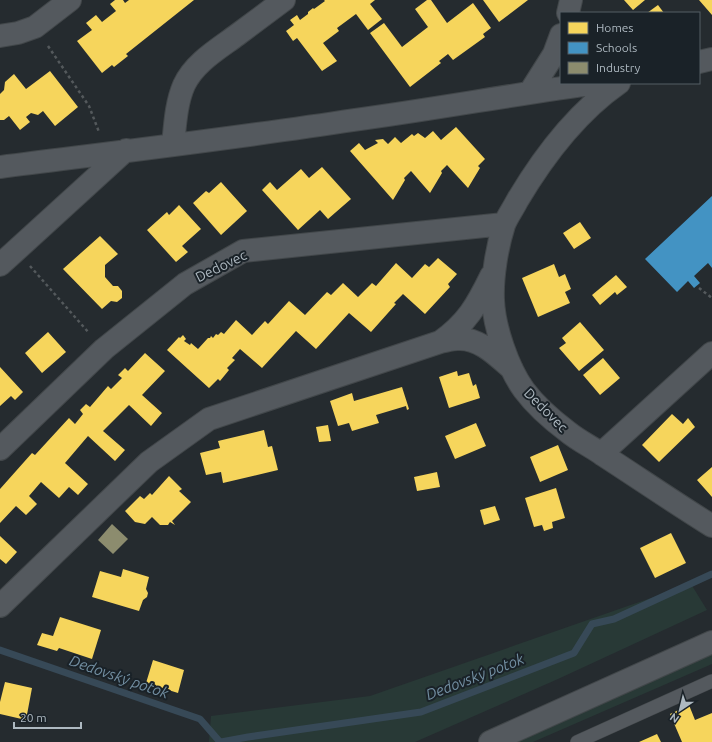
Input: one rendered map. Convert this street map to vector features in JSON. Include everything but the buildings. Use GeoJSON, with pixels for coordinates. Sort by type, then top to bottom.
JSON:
{"type":"FeatureCollection","features":[{"type":"Feature","properties":{"kind":"street"},"geometry":{"type":"LineString","coordinates":[[0,36],[18,34],[35,27],[70,0]]}},
{"type":"Feature","properties":{"kind":"street"},"geometry":{"type":"LineString","coordinates":[[173,145],[178,105],[184,86],[190,74],[224,44],[284,0]]}},
{"type":"Feature","properties":{"kind":"street"},"geometry":{"type":"LineString","coordinates":[[568,12],[571,0]]}},
{"type":"Feature","properties":{"kind":"street"},"geometry":{"type":"LineString","coordinates":[[530,92],[554,54],[560,38]]}},
{"type":"Feature","properties":{"kind":"street"},"geometry":{"type":"LineString","coordinates":[[700,62],[712,59]]}},
{"type":"Feature","properties":{"kind":"street"},"geometry":{"type":"LineString","coordinates":[[0,167],[355,120],[590,84]]}},
{"type":"Feature","properties":{"kind":"street","name":"Dedovec"},"geometry":{"type":"LineString","coordinates":[[618,84],[589,107],[566,131],[543,161],[504,224],[494,270],[493,300],[496,322],[503,348],[512,369],[524,390],[544,412],[568,433],[602,453],[712,526]]}},
{"type":"Feature","properties":{"kind":"street"},"geometry":{"type":"LineString","coordinates":[[0,265],[116,152]]}},
{"type":"Feature","properties":{"kind":"street","name":"Dedovec"},"geometry":{"type":"LineString","coordinates":[[0,449],[104,349],[185,284],[243,252],[504,224]]}},
{"type":"Feature","properties":{"kind":"street"},"geometry":{"type":"LineString","coordinates":[[440,342],[462,324],[473,312],[494,270]]}},
{"type":"Feature","properties":{"kind":"street"},"geometry":{"type":"LineString","coordinates":[[0,606],[149,462],[209,419],[440,342],[460,339],[476,342],[491,351],[512,369]]}},
{"type":"Feature","properties":{"kind":"street"},"geometry":{"type":"LineString","coordinates":[[602,453],[712,353]]}},
{"type":"Feature","properties":{"kind":"street"},"geometry":{"type":"LineString","coordinates":[[490,742],[712,642]]}},
{"type":"Feature","properties":{"kind":"lane"},"geometry":{"type":"LineString","coordinates":[[577,742],[712,681]]}},
{"type":"Feature","properties":{"kind":"path"},"geometry":{"type":"LineString","coordinates":[[35,27],[89,106],[116,152]]}},
{"type":"Feature","properties":{"kind":"path"},"geometry":{"type":"LineString","coordinates":[[16,250],[104,349]]}},
{"type":"Feature","properties":{"kind":"path"},"geometry":{"type":"LineString","coordinates":[[699,288],[712,298]]}},
{"type":"Feature","properties":{"kind":"shaded area"},"geometry":{"type":"Polygon","coordinates":[[[691,584],[707,610],[558,679],[415,742],[209,742],[211,716],[370,696],[691,584]]]}},
{"type":"Feature","properties":{"kind":"shaded area"},"geometry":{"type":"Polygon","coordinates":[[[712,642],[712,664],[533,742],[490,742],[712,642]]]}},
{"type":"Feature","properties":{"kind":"waterway","name":"Dedovský potok"},"geometry":{"type":"LineString","coordinates":[[221,742],[421,712],[574,653],[592,624],[614,619],[712,574]]}},
{"type":"Feature","properties":{"kind":"waterway","name":"Dedovský potok"},"geometry":{"type":"LineString","coordinates":[[0,650],[200,719],[220,742]]}}]}
